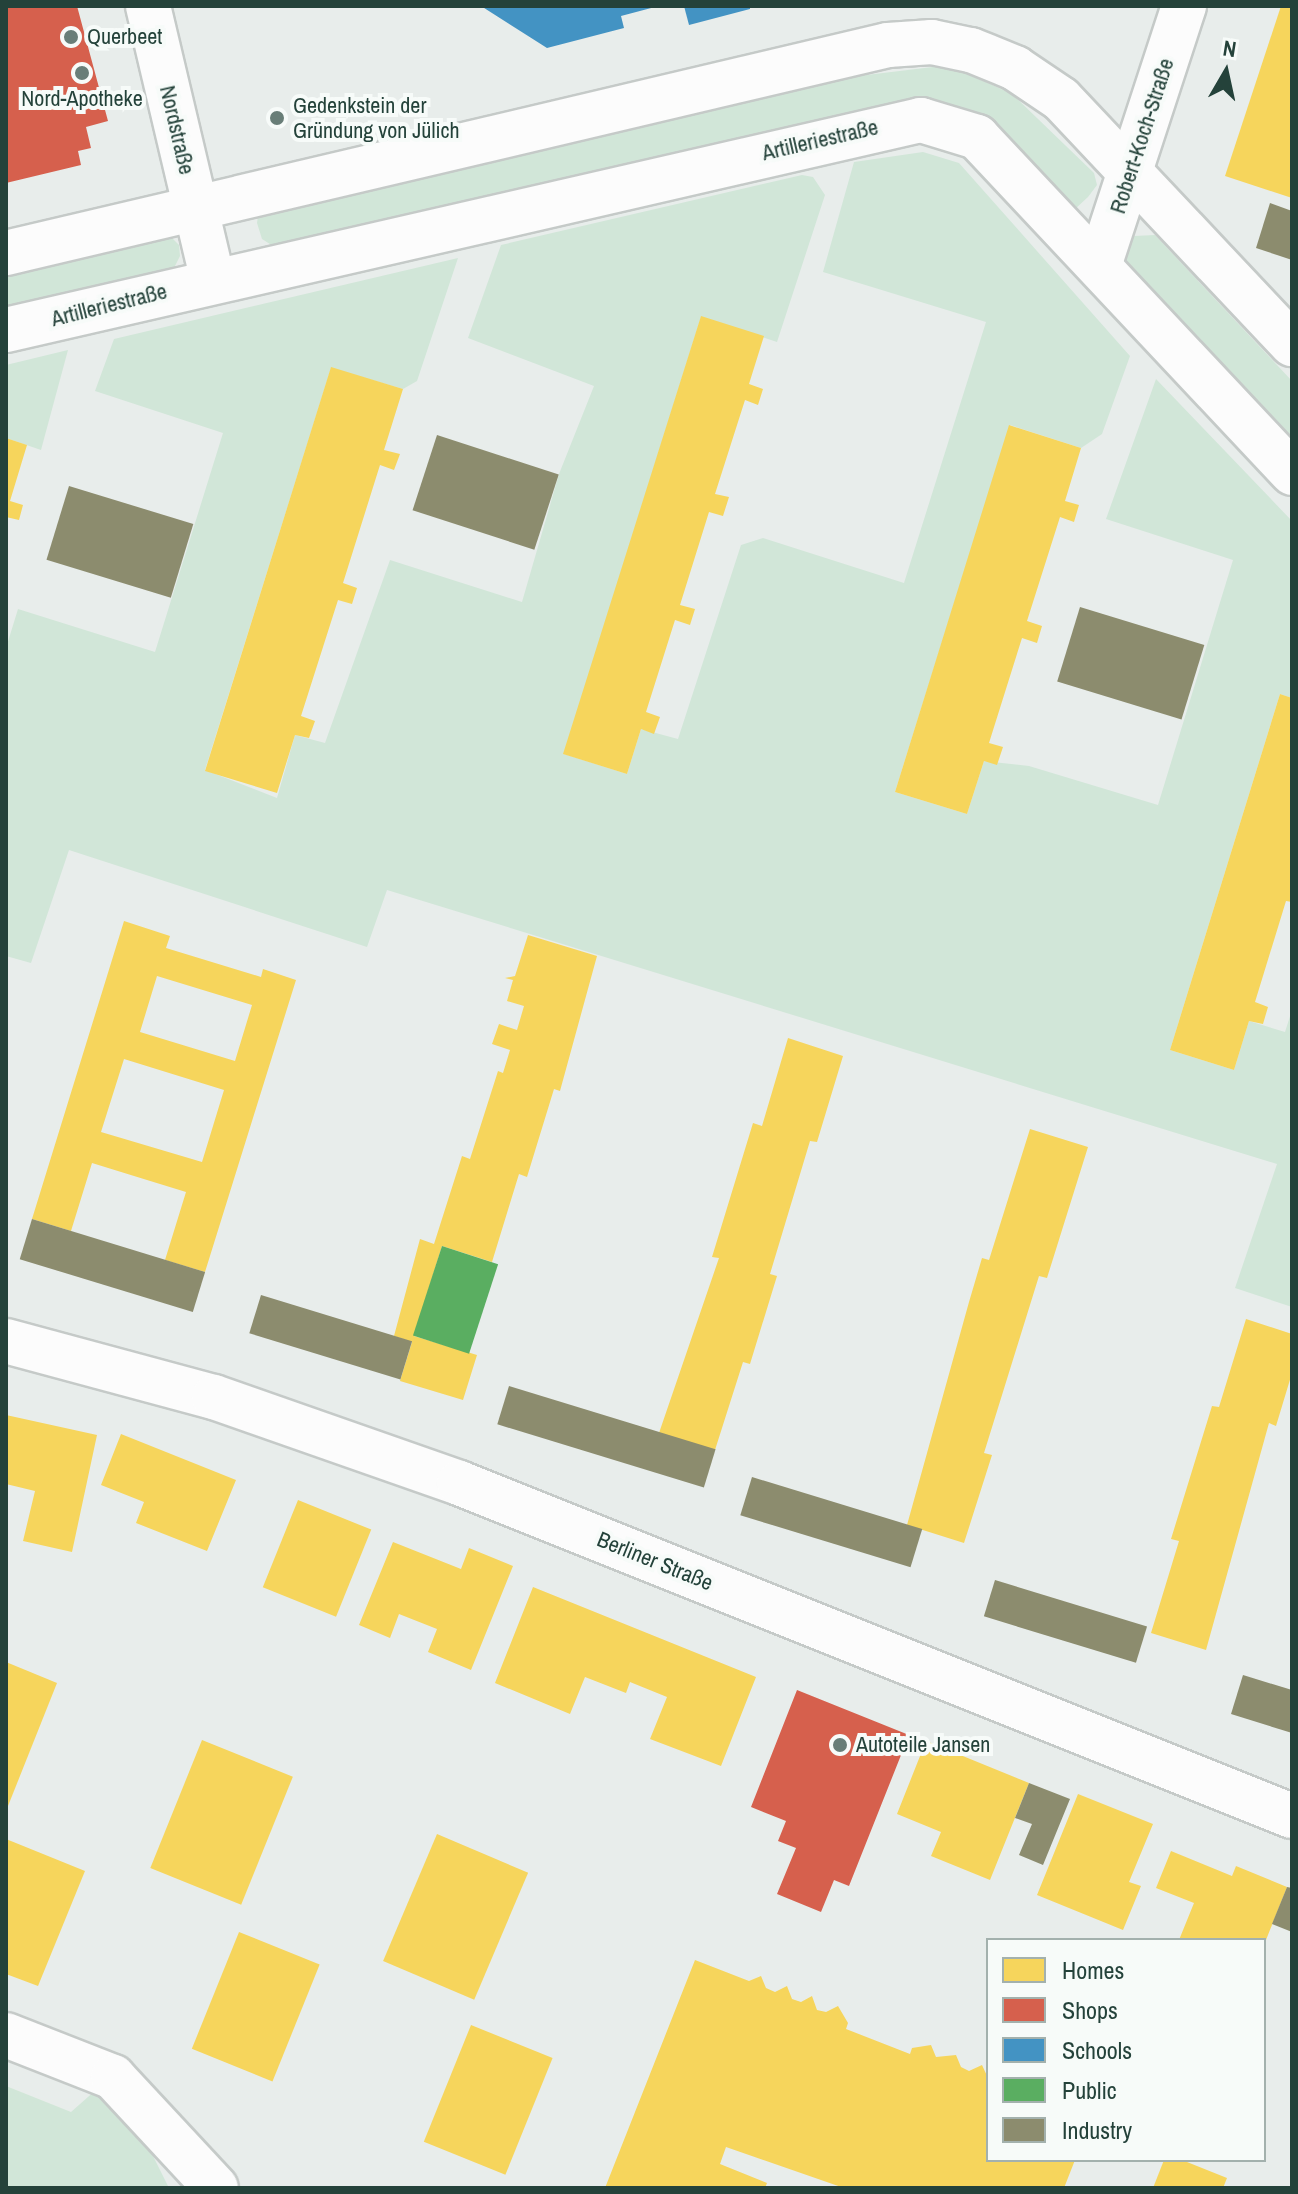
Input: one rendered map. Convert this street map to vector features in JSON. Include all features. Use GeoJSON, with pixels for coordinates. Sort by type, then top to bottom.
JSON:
{"type":"FeatureCollection","features":[{"type":"Feature","properties":{"kind":"street","name":"Nordstraße"},"geometry":{"type":"LineString","coordinates":[[148,6],[195,208]]}},
{"type":"Feature","properties":{"kind":"street","name":"Robert-Koch-Straße"},"geometry":{"type":"LineString","coordinates":[[1099,266],[1184,6]]}},
{"type":"Feature","properties":{"kind":"street"},"geometry":{"type":"LineString","coordinates":[[6,253],[888,45],[932,42],[971,50],[1015,68],[1061,99],[1292,344]]}},
{"type":"Feature","properties":{"kind":"street","name":"Artilleriestraße"},"geometry":{"type":"LineString","coordinates":[[6,330],[213,280],[921,120],[977,137],[1292,473]]}},
{"type":"Feature","properties":{"kind":"street"},"geometry":{"type":"LineString","coordinates":[[195,208],[213,280]]}},
{"type":"Feature","properties":{"kind":"street","name":"Berliner Straße"},"geometry":{"type":"LineString","coordinates":[[6,1341],[214,1397],[459,1483],[1292,1816]]}},
{"type":"Feature","properties":{"kind":"street"},"geometry":{"type":"LineString","coordinates":[[6,2035],[113,2077],[216,2188]]}},
{"type":"Feature","properties":{"kind":"green space"},"geometry":{"type":"Polygon","coordinates":[[[949,65],[1012,94],[1094,173],[1097,185],[1088,197],[1075,209],[928,101],[902,102],[273,246],[262,239],[257,223],[259,209],[809,82],[949,65]]]}},
{"type":"Feature","properties":{"kind":"green space"},"geometry":{"type":"Polygon","coordinates":[[[923,152],[959,163],[1130,356],[1102,434],[1081,448],[1010,425],[895,792],[967,814],[984,761],[1029,766],[1158,805],[1233,560],[1106,519],[1156,379],[1292,521],[1292,698],[1280,694],[1170,1050],[1234,1070],[1249,1021],[1285,1032],[1292,1010],[1292,1307],[1235,1288],[1277,1164],[387,890],[367,947],[69,850],[31,963],[6,956],[6,648],[18,609],[155,652],[223,433],[95,391],[114,339],[458,258],[417,381],[403,389],[331,368],[205,770],[277,798],[295,735],[325,743],[390,560],[522,602],[559,474],[594,386],[468,338],[501,245],[802,175],[813,177],[825,195],[777,342],[701,317],[564,754],[627,774],[641,729],[678,739],[741,545],[763,538],[904,583],[986,322],[823,272],[854,162],[923,152]]]}},
{"type":"Feature","properties":{"kind":"green space"},"geometry":{"type":"Polygon","coordinates":[[[168,234],[179,245],[180,256],[172,272],[6,309],[6,267],[168,234]]]}},
{"type":"Feature","properties":{"kind":"green space"},"geometry":{"type":"Polygon","coordinates":[[[1155,235],[1292,381],[1292,447],[1123,267],[1123,250],[1134,236],[1155,235]]]}},
{"type":"Feature","properties":{"kind":"green space"},"geometry":{"type":"Polygon","coordinates":[[[68,350],[41,450],[6,438],[6,365],[68,350]]]}},
{"type":"Feature","properties":{"kind":"green space"},"geometry":{"type":"Polygon","coordinates":[[[6,2086],[71,2112],[97,2089],[144,2138],[169,2188],[6,2188],[6,2086]]]}},
{"type":"Feature","properties":{"kind":"building: Homes"},"geometry":{"type":"Polygon","coordinates":[[[1281,6],[1292,6],[1292,198],[1225,176],[1281,6]]]}},
{"type":"Feature","properties":{"kind":"building: Homes"},"geometry":{"type":"Polygon","coordinates":[[[701,316],[764,336],[749,384],[763,389],[758,405],[745,400],[715,494],[729,497],[723,516],[709,512],[680,605],[695,609],[690,625],[675,620],[646,712],[660,717],[654,734],[641,729],[627,774],[563,754],[701,316]]]}},
{"type":"Feature","properties":{"kind":"building: Homes"},"geometry":{"type":"Polygon","coordinates":[[[331,367],[403,389],[384,450],[400,454],[394,470],[380,465],[343,583],[357,588],[352,604],[338,600],[301,716],[315,721],[309,738],[295,735],[277,793],[205,771],[331,367]]]}},
{"type":"Feature","properties":{"kind":"building: Homes"},"geometry":{"type":"Polygon","coordinates":[[[1009,425],[1081,448],[1065,501],[1079,505],[1074,522],[1060,517],[1027,621],[1042,626],[1037,643],[1022,638],[989,743],[1003,747],[997,765],[984,761],[967,814],[895,792],[1009,425]]]}},
{"type":"Feature","properties":{"kind":"building: Homes"},"geometry":{"type":"Polygon","coordinates":[[[6,438],[27,445],[10,501],[23,505],[19,520],[6,517],[6,438]]]}},
{"type":"Feature","properties":{"kind":"building: Homes"},"geometry":{"type":"Polygon","coordinates":[[[1280,694],[1292,698],[1292,902],[1286,901],[1255,1002],[1268,1007],[1263,1024],[1249,1021],[1234,1070],[1170,1050],[1280,694]]]}},
{"type":"Feature","properties":{"kind":"building: Homes"},"geometry":{"type":"Polygon","coordinates":[[[124,921],[170,936],[166,948],[261,977],[263,969],[296,980],[205,1272],[165,1260],[186,1192],[92,1163],[71,1231],[32,1219],[124,921]],[[157,976],[140,1032],[235,1061],[252,1005],[157,976]],[[124,1059],[101,1132],[202,1162],[224,1090],[124,1059]]]}},
{"type":"Feature","properties":{"kind":"building: Homes"},"geometry":{"type":"Polygon","coordinates":[[[528,935],[597,956],[560,1091],[554,1089],[527,1177],[519,1174],[492,1262],[442,1246],[414,1336],[477,1355],[463,1400],[400,1381],[412,1342],[394,1336],[420,1239],[434,1244],[462,1156],[470,1159],[498,1071],[503,1073],[510,1050],[492,1044],[499,1024],[517,1030],[524,1006],[507,1001],[513,980],[505,978],[515,976],[528,935]]]}},
{"type":"Feature","properties":{"kind":"building: Homes"},"geometry":{"type":"Polygon","coordinates":[[[788,1038],[843,1056],[817,1142],[810,1141],[770,1274],[777,1276],[750,1364],[743,1362],[715,1450],[659,1433],[719,1258],[712,1257],[753,1123],[762,1126],[788,1038]]]}},
{"type":"Feature","properties":{"kind":"building: Homes"},"geometry":{"type":"Polygon","coordinates":[[[1030,1129],[1088,1147],[1047,1278],[1039,1276],[984,1453],[992,1455],[964,1543],[907,1525],[982,1258],[989,1260],[1030,1129]]]}},
{"type":"Feature","properties":{"kind":"building: Homes"},"geometry":{"type":"Polygon","coordinates":[[[1246,1319],[1292,1334],[1292,1373],[1276,1426],[1269,1423],[1206,1650],[1151,1633],[1179,1541],[1171,1539],[1212,1406],[1219,1407],[1246,1319]]]}},
{"type":"Feature","properties":{"kind":"building: Homes"},"geometry":{"type":"Polygon","coordinates":[[[6,1415],[97,1435],[72,1552],[23,1541],[35,1491],[6,1484],[6,1415]]]}},
{"type":"Feature","properties":{"kind":"building: Homes"},"geometry":{"type":"Polygon","coordinates":[[[121,1434],[236,1480],[207,1551],[136,1523],[144,1502],[101,1485],[121,1434]]]}},
{"type":"Feature","properties":{"kind":"building: Homes"},"geometry":{"type":"Polygon","coordinates":[[[298,1500],[371,1530],[336,1617],[263,1587],[298,1500]]]}},
{"type":"Feature","properties":{"kind":"building: Homes"},"geometry":{"type":"Polygon","coordinates":[[[393,1542],[461,1569],[469,1548],[513,1566],[471,1670],[428,1652],[437,1629],[399,1614],[390,1638],[359,1625],[393,1542]]]}},
{"type":"Feature","properties":{"kind":"building: Homes"},"geometry":{"type":"Polygon","coordinates":[[[533,1587],[756,1677],[721,1766],[650,1739],[667,1697],[630,1682],[626,1693],[585,1677],[570,1714],[495,1683],[533,1587]]]}},
{"type":"Feature","properties":{"kind":"building: Homes"},"geometry":{"type":"Polygon","coordinates":[[[6,1662],[57,1683],[6,1811],[6,1662]]]}},
{"type":"Feature","properties":{"kind":"building: Homes"},"geometry":{"type":"Polygon","coordinates":[[[202,1740],[293,1777],[241,1905],[150,1868],[202,1740]]]}},
{"type":"Feature","properties":{"kind":"building: Homes"},"geometry":{"type":"Polygon","coordinates":[[[926,1741],[1029,1783],[990,1880],[931,1856],[941,1832],[897,1814],[926,1741]]]}},
{"type":"Feature","properties":{"kind":"building: Homes"},"geometry":{"type":"Polygon","coordinates":[[[1078,1794],[1153,1824],[1129,1882],[1141,1886],[1123,1930],[1037,1895],[1078,1794]]]}},
{"type":"Feature","properties":{"kind":"building: Homes"},"geometry":{"type":"Polygon","coordinates":[[[437,1834],[528,1873],[474,2000],[383,1961],[437,1834]]]}},
{"type":"Feature","properties":{"kind":"building: Homes"},"geometry":{"type":"Polygon","coordinates":[[[6,1839],[85,1871],[38,1986],[6,1974],[6,1839]]]}},
{"type":"Feature","properties":{"kind":"building: Homes"},"geometry":{"type":"Polygon","coordinates":[[[1171,1851],[1232,1876],[1236,1866],[1287,1887],[1266,1940],[1180,1938],[1194,1903],[1156,1888],[1171,1851]]]}},
{"type":"Feature","properties":{"kind":"building: Homes"},"geometry":{"type":"Polygon","coordinates":[[[239,1932],[320,1965],[272,2081],[192,2049],[239,1932]]]}},
{"type":"Feature","properties":{"kind":"building: Homes"},"geometry":{"type":"Polygon","coordinates":[[[695,1960],[749,1981],[761,1976],[766,1988],[775,1992],[787,1986],[792,1999],[801,2002],[812,1996],[817,2010],[826,2012],[838,2006],[848,2023],[846,2029],[910,2054],[912,2048],[931,2045],[936,2057],[956,2055],[961,2067],[969,2071],[982,2065],[986,2074],[986,2162],[1074,2162],[1064,2188],[844,2188],[726,2147],[720,2164],[767,2183],[765,2188],[605,2188],[695,1960]]]}},
{"type":"Feature","properties":{"kind":"building: Homes"},"geometry":{"type":"Polygon","coordinates":[[[471,2025],[553,2058],[505,2175],[424,2142],[471,2025]]]}},
{"type":"Feature","properties":{"kind":"building: Homes"},"geometry":{"type":"Polygon","coordinates":[[[1163,2162],[1187,2162],[1227,2178],[1223,2188],[1153,2188],[1163,2162]]]}},
{"type":"Feature","properties":{"kind":"building: Shops"},"geometry":{"type":"Polygon","coordinates":[[[6,6],[77,6],[108,121],[86,127],[91,148],[78,151],[81,165],[6,183],[6,6]]]}},
{"type":"Feature","properties":{"kind":"building: Shops"},"geometry":{"type":"Polygon","coordinates":[[[797,1690],[909,1735],[849,1886],[834,1880],[821,1912],[777,1894],[796,1848],[778,1841],[786,1821],[751,1807],[797,1690]]]}},
{"type":"Feature","properties":{"kind":"building: Schools"},"geometry":{"type":"Polygon","coordinates":[[[481,6],[655,7],[621,16],[624,28],[547,48],[481,6]]]}},
{"type":"Feature","properties":{"kind":"building: Schools"},"geometry":{"type":"Polygon","coordinates":[[[684,6],[750,6],[750,9],[689,25],[684,6]]]}},
{"type":"Feature","properties":{"kind":"building: Public"},"geometry":{"type":"Polygon","coordinates":[[[442,1246],[498,1264],[469,1354],[413,1335],[442,1246]]]}},
{"type":"Feature","properties":{"kind":"building: Industry"},"geometry":{"type":"Polygon","coordinates":[[[1270,203],[1292,211],[1292,260],[1256,248],[1270,203]]]}},
{"type":"Feature","properties":{"kind":"building: Industry"},"geometry":{"type":"Polygon","coordinates":[[[437,435],[559,475],[534,550],[413,510],[437,435]]]}},
{"type":"Feature","properties":{"kind":"building: Industry"},"geometry":{"type":"Polygon","coordinates":[[[69,486],[193,524],[171,598],[46,560],[69,486]]]}},
{"type":"Feature","properties":{"kind":"building: Industry"},"geometry":{"type":"Polygon","coordinates":[[[1080,607],[1204,645],[1182,720],[1057,682],[1080,607]]]}},
{"type":"Feature","properties":{"kind":"building: Industry"},"geometry":{"type":"Polygon","coordinates":[[[32,1219],[205,1272],[193,1312],[20,1259],[32,1219]]]}},
{"type":"Feature","properties":{"kind":"building: Industry"},"geometry":{"type":"Polygon","coordinates":[[[261,1295],[412,1341],[400,1379],[249,1333],[261,1295]]]}},
{"type":"Feature","properties":{"kind":"building: Industry"},"geometry":{"type":"Polygon","coordinates":[[[509,1386],[716,1449],[704,1487],[497,1424],[509,1386]]]}},
{"type":"Feature","properties":{"kind":"building: Industry"},"geometry":{"type":"Polygon","coordinates":[[[752,1477],[922,1529],[911,1567],[740,1515],[752,1477]]]}},
{"type":"Feature","properties":{"kind":"building: Industry"},"geometry":{"type":"Polygon","coordinates":[[[995,1580],[1147,1626],[1136,1663],[984,1616],[995,1580]]]}},
{"type":"Feature","properties":{"kind":"building: Industry"},"geometry":{"type":"Polygon","coordinates":[[[1243,1675],[1292,1690],[1292,1733],[1231,1714],[1243,1675]]]}},
{"type":"Feature","properties":{"kind":"building: Industry"},"geometry":{"type":"Polygon","coordinates":[[[1029,1783],[1070,1799],[1043,1865],[1019,1855],[1032,1824],[1015,1818],[1029,1783]]]}},
{"type":"Feature","properties":{"kind":"building: Industry"},"geometry":{"type":"Polygon","coordinates":[[[1287,1887],[1292,1888],[1292,1932],[1272,1924],[1287,1887]]]}},
{"type":"Feature","properties":{"kind":"place","name":"Querbeet"},"geometry":{"type":"Point","coordinates":[71,37]}},
{"type":"Feature","properties":{"kind":"place","name":"Nord-Apotheke"},"geometry":{"type":"Point","coordinates":[82,73]}},
{"type":"Feature","properties":{"kind":"place","name":"Gedenkstein der Gründung von Jülich"},"geometry":{"type":"Point","coordinates":[277,118]}},
{"type":"Feature","properties":{"kind":"place","name":"Autoteile Jansen"},"geometry":{"type":"Point","coordinates":[840,1745]}}]}
